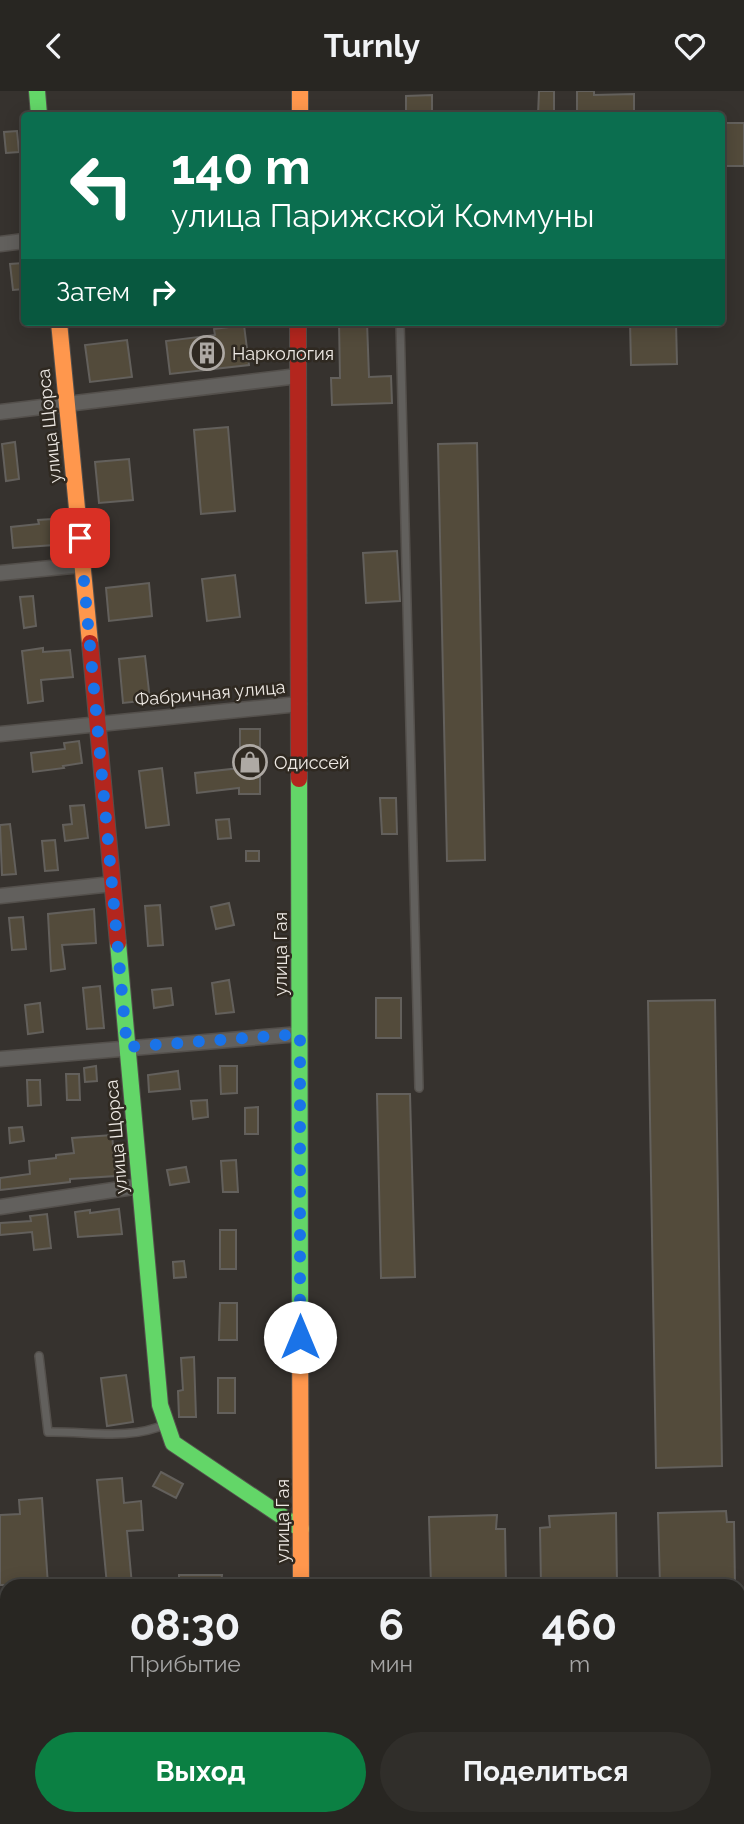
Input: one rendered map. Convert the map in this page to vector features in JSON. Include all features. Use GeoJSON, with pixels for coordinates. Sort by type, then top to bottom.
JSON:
{"type":"FeatureCollection","features":[{"type":"Feature","properties":{"kind":"main road"},"geometry":{"type":"LineString","coordinates":[[37,91],[39,112]]}},
{"type":"Feature","properties":{"kind":"main road"},"geometry":{"type":"LineString","coordinates":[[300,91],[300,112]]}},
{"type":"Feature","properties":{"kind":"main road","name":"улица Щорса"},"geometry":{"type":"LineString","coordinates":[[59,326],[160,1405],[173,1443],[301,1529]]}},
{"type":"Feature","properties":{"kind":"main road","name":"улица Гая"},"geometry":{"type":"LineString","coordinates":[[298,326],[301,1579]]}},
{"type":"Feature","properties":{"kind":"street"},"geometry":{"type":"LineString","coordinates":[[0,244],[21,241]]}},
{"type":"Feature","properties":{"kind":"street"},"geometry":{"type":"LineString","coordinates":[[0,412],[298,376]]}},
{"type":"Feature","properties":{"kind":"street"},"geometry":{"type":"LineString","coordinates":[[0,573],[82,565]]}},
{"type":"Feature","properties":{"kind":"street","name":"Фабричная улица"},"geometry":{"type":"LineString","coordinates":[[0,734],[299,704]]}},
{"type":"Feature","properties":{"kind":"street"},"geometry":{"type":"LineString","coordinates":[[0,896],[113,884]]}},
{"type":"Feature","properties":{"kind":"street"},"geometry":{"type":"LineString","coordinates":[[0,1059],[300,1034]]}},
{"type":"Feature","properties":{"kind":"street"},"geometry":{"type":"LineString","coordinates":[[0,1207],[140,1186]]}},
{"type":"Feature","properties":{"kind":"lane"},"geometry":{"type":"LineString","coordinates":[[400,326],[418,1088]]}},
{"type":"Feature","properties":{"kind":"lane"},"geometry":{"type":"LineString","coordinates":[[39,1356],[48,1432],[103,1434],[152,1430],[166,1424]]}},
{"type":"Feature","properties":{"kind":"building"},"geometry":{"type":"Polygon","coordinates":[[[539,91],[554,91],[554,112],[538,112],[539,91]]]}},
{"type":"Feature","properties":{"kind":"building"},"geometry":{"type":"Polygon","coordinates":[[[577,91],[594,91],[594,95],[634,94],[634,112],[577,112],[577,91]]]}},
{"type":"Feature","properties":{"kind":"building"},"geometry":{"type":"Polygon","coordinates":[[[432,95],[432,112],[406,112],[406,96],[432,95]]]}},
{"type":"Feature","properties":{"kind":"building"},"geometry":{"type":"Polygon","coordinates":[[[725,123],[744,123],[744,166],[725,166],[725,123]]]}},
{"type":"Feature","properties":{"kind":"building"},"geometry":{"type":"Polygon","coordinates":[[[17,131],[19,152],[6,153],[4,132],[17,131]]]}},
{"type":"Feature","properties":{"kind":"building"},"geometry":{"type":"Polygon","coordinates":[[[21,263],[21,289],[13,290],[10,264],[21,263]]]}},
{"type":"Feature","properties":{"kind":"building","name":"Наркология"},"geometry":{"type":"Polygon","coordinates":[[[244,326],[249,365],[170,374],[166,341],[215,335],[214,329],[244,326]]]}},
{"type":"Feature","properties":{"kind":"building"},"geometry":{"type":"Polygon","coordinates":[[[339,326],[367,326],[369,377],[391,376],[392,403],[332,405],[331,378],[340,378],[339,326]]]}},
{"type":"Feature","properties":{"kind":"building"},"geometry":{"type":"Polygon","coordinates":[[[630,326],[676,326],[677,364],[631,365],[630,326]]]}},
{"type":"Feature","properties":{"kind":"building"},"geometry":{"type":"Polygon","coordinates":[[[127,340],[132,377],[90,382],[85,345],[127,340]]]}},
{"type":"Feature","properties":{"kind":"building"},"geometry":{"type":"Polygon","coordinates":[[[228,427],[235,511],[201,514],[194,430],[228,427]]]}},
{"type":"Feature","properties":{"kind":"building"},"geometry":{"type":"Polygon","coordinates":[[[15,442],[19,479],[6,481],[2,444],[15,442]]]}},
{"type":"Feature","properties":{"kind":"building"},"geometry":{"type":"Polygon","coordinates":[[[477,443],[485,860],[447,861],[438,444],[477,443]]]}},
{"type":"Feature","properties":{"kind":"building"},"geometry":{"type":"Polygon","coordinates":[[[129,459],[133,500],[99,503],[95,462],[129,459]]]}},
{"type":"Feature","properties":{"kind":"building"},"geometry":{"type":"Polygon","coordinates":[[[52,519],[54,545],[13,548],[11,527],[39,524],[38,520],[52,519]]]}},
{"type":"Feature","properties":{"kind":"building"},"geometry":{"type":"Polygon","coordinates":[[[397,551],[400,601],[366,603],[363,553],[397,551]]]}},
{"type":"Feature","properties":{"kind":"building"},"geometry":{"type":"Polygon","coordinates":[[[235,575],[240,617],[207,621],[202,579],[235,575]]]}},
{"type":"Feature","properties":{"kind":"building"},"geometry":{"type":"Polygon","coordinates":[[[149,583],[152,616],[109,621],[106,588],[149,583]]]}},
{"type":"Feature","properties":{"kind":"building"},"geometry":{"type":"Polygon","coordinates":[[[33,596],[36,626],[24,628],[20,597],[33,596]]]}},
{"type":"Feature","properties":{"kind":"building"},"geometry":{"type":"Polygon","coordinates":[[[43,648],[43,652],[70,650],[73,677],[41,680],[43,701],[28,703],[22,651],[43,648]]]}},
{"type":"Feature","properties":{"kind":"building"},"geometry":{"type":"Polygon","coordinates":[[[145,656],[150,700],[123,703],[119,659],[145,656]]]}},
{"type":"Feature","properties":{"kind":"building"},"geometry":{"type":"Polygon","coordinates":[[[240,729],[260,729],[260,794],[239,794],[239,788],[197,793],[195,773],[240,768],[240,729]]]}},
{"type":"Feature","properties":{"kind":"building"},"geometry":{"type":"Polygon","coordinates":[[[79,741],[82,763],[33,772],[31,753],[65,749],[64,743],[79,741]]]}},
{"type":"Feature","properties":{"kind":"building"},"geometry":{"type":"Polygon","coordinates":[[[162,768],[169,825],[146,828],[139,771],[162,768]]]}},
{"type":"Feature","properties":{"kind":"building"},"geometry":{"type":"Polygon","coordinates":[[[380,798],[396,798],[397,834],[382,834],[380,798]]]}},
{"type":"Feature","properties":{"kind":"building"},"geometry":{"type":"Polygon","coordinates":[[[84,805],[88,838],[65,841],[63,825],[72,824],[70,806],[84,805]]]}},
{"type":"Feature","properties":{"kind":"building"},"geometry":{"type":"Polygon","coordinates":[[[229,819],[231,838],[218,839],[216,820],[229,819]]]}},
{"type":"Feature","properties":{"kind":"building"},"geometry":{"type":"Polygon","coordinates":[[[10,824],[16,874],[2,875],[0,825],[10,824]]]}},
{"type":"Feature","properties":{"kind":"building"},"geometry":{"type":"Polygon","coordinates":[[[55,840],[58,870],[45,871],[42,841],[55,840]]]}},
{"type":"Feature","properties":{"kind":"building"},"geometry":{"type":"Polygon","coordinates":[[[246,851],[259,851],[259,861],[246,861],[246,851]]]}},
{"type":"Feature","properties":{"kind":"building"},"geometry":{"type":"Polygon","coordinates":[[[229,903],[234,925],[216,929],[211,907],[229,903]]]}},
{"type":"Feature","properties":{"kind":"building"},"geometry":{"type":"Polygon","coordinates":[[[160,905],[163,945],[148,946],[145,906],[160,905]]]}},
{"type":"Feature","properties":{"kind":"building"},"geometry":{"type":"Polygon","coordinates":[[[94,909],[96,943],[62,945],[65,969],[51,971],[48,914],[94,909]]]}},
{"type":"Feature","properties":{"kind":"building"},"geometry":{"type":"Polygon","coordinates":[[[23,917],[26,949],[12,950],[9,918],[23,917]]]}},
{"type":"Feature","properties":{"kind":"building"},"geometry":{"type":"Polygon","coordinates":[[[229,980],[234,1012],[216,1014],[212,983],[229,980]]]}},
{"type":"Feature","properties":{"kind":"building"},"geometry":{"type":"Polygon","coordinates":[[[100,986],[104,1028],[87,1029],[83,988],[100,986]]]}},
{"type":"Feature","properties":{"kind":"building"},"geometry":{"type":"Polygon","coordinates":[[[171,988],[173,1005],[154,1008],[152,990],[171,988]]]}},
{"type":"Feature","properties":{"kind":"building"},"geometry":{"type":"Polygon","coordinates":[[[376,998],[401,998],[401,1038],[376,1038],[376,998]]]}},
{"type":"Feature","properties":{"kind":"building"},"geometry":{"type":"Polygon","coordinates":[[[715,1000],[722,1466],[656,1468],[648,1001],[715,1000]]]}},
{"type":"Feature","properties":{"kind":"building"},"geometry":{"type":"Polygon","coordinates":[[[40,1003],[43,1032],[28,1034],[25,1005],[40,1003]]]}},
{"type":"Feature","properties":{"kind":"building"},"geometry":{"type":"Polygon","coordinates":[[[96,1066],[97,1081],[85,1082],[84,1068],[96,1066]]]}},
{"type":"Feature","properties":{"kind":"building"},"geometry":{"type":"Polygon","coordinates":[[[220,1066],[237,1066],[237,1093],[221,1094],[220,1066]]]}},
{"type":"Feature","properties":{"kind":"building"},"geometry":{"type":"Polygon","coordinates":[[[178,1071],[180,1089],[149,1092],[148,1075],[178,1071]]]}},
{"type":"Feature","properties":{"kind":"building"},"geometry":{"type":"Polygon","coordinates":[[[66,1074],[79,1074],[80,1100],[67,1100],[66,1074]]]}},
{"type":"Feature","properties":{"kind":"building"},"geometry":{"type":"Polygon","coordinates":[[[27,1080],[40,1080],[41,1105],[28,1106],[27,1080]]]}},
{"type":"Feature","properties":{"kind":"building"},"geometry":{"type":"Polygon","coordinates":[[[377,1094],[410,1094],[415,1277],[381,1278],[377,1094]]]}},
{"type":"Feature","properties":{"kind":"building"},"geometry":{"type":"Polygon","coordinates":[[[207,1100],[208,1117],[193,1119],[191,1101],[207,1100]]]}},
{"type":"Feature","properties":{"kind":"building"},"geometry":{"type":"Polygon","coordinates":[[[258,1107],[258,1134],[245,1134],[245,1108],[258,1107]]]}},
{"type":"Feature","properties":{"kind":"building"},"geometry":{"type":"Polygon","coordinates":[[[22,1127],[24,1141],[10,1143],[9,1128],[22,1127]]]}},
{"type":"Feature","properties":{"kind":"building"},"geometry":{"type":"Polygon","coordinates":[[[112,1135],[116,1176],[70,1179],[70,1182],[0,1190],[0,1178],[30,1174],[29,1161],[74,1153],[72,1138],[112,1135]]]}},
{"type":"Feature","properties":{"kind":"building"},"geometry":{"type":"Polygon","coordinates":[[[236,1160],[238,1192],[223,1192],[221,1161],[236,1160]]]}},
{"type":"Feature","properties":{"kind":"building"},"geometry":{"type":"Polygon","coordinates":[[[186,1167],[189,1182],[170,1185],[167,1170],[186,1167]]]}},
{"type":"Feature","properties":{"kind":"building"},"geometry":{"type":"Polygon","coordinates":[[[119,1209],[122,1234],[78,1237],[75,1212],[119,1209]]]}},
{"type":"Feature","properties":{"kind":"building"},"geometry":{"type":"Polygon","coordinates":[[[47,1214],[51,1248],[34,1250],[32,1232],[0,1235],[0,1223],[31,1221],[30,1216],[47,1214]]]}},
{"type":"Feature","properties":{"kind":"building"},"geometry":{"type":"Polygon","coordinates":[[[220,1230],[236,1230],[236,1269],[220,1269],[220,1230]]]}},
{"type":"Feature","properties":{"kind":"building"},"geometry":{"type":"Polygon","coordinates":[[[184,1261],[186,1277],[174,1278],[173,1262],[184,1261]]]}},
{"type":"Feature","properties":{"kind":"building"},"geometry":{"type":"Polygon","coordinates":[[[220,1303],[237,1303],[237,1340],[219,1340],[220,1303]]]}},
{"type":"Feature","properties":{"kind":"building"},"geometry":{"type":"Polygon","coordinates":[[[194,1357],[196,1417],[179,1417],[178,1391],[183,1390],[181,1358],[194,1357]]]}},
{"type":"Feature","properties":{"kind":"building"},"geometry":{"type":"Polygon","coordinates":[[[126,1375],[133,1422],[107,1426],[101,1378],[126,1375]]]}},
{"type":"Feature","properties":{"kind":"building"},"geometry":{"type":"Polygon","coordinates":[[[218,1378],[235,1378],[235,1413],[218,1413],[218,1378]]]}},
{"type":"Feature","properties":{"kind":"building"},"geometry":{"type":"Polygon","coordinates":[[[161,1472],[183,1484],[176,1498],[153,1486],[161,1472]]]}},
{"type":"Feature","properties":{"kind":"building"},"geometry":{"type":"Polygon","coordinates":[[[122,1478],[124,1503],[141,1501],[143,1530],[127,1531],[131,1579],[106,1579],[97,1480],[122,1478]]]}},
{"type":"Feature","properties":{"kind":"building"},"geometry":{"type":"Polygon","coordinates":[[[42,1498],[48,1579],[0,1579],[0,1515],[20,1514],[19,1500],[42,1498]]]}},
{"type":"Feature","properties":{"kind":"building"},"geometry":{"type":"Polygon","coordinates":[[[726,1511],[727,1522],[734,1522],[735,1579],[660,1579],[658,1513],[726,1511]]]}},
{"type":"Feature","properties":{"kind":"building"},"geometry":{"type":"Polygon","coordinates":[[[616,1513],[617,1579],[541,1579],[540,1528],[550,1527],[549,1516],[616,1513]]]}},
{"type":"Feature","properties":{"kind":"building"},"geometry":{"type":"Polygon","coordinates":[[[497,1515],[496,1529],[505,1529],[506,1579],[431,1579],[429,1517],[497,1515]]]}},
{"type":"Feature","properties":{"kind":"building"},"geometry":{"type":"Polygon","coordinates":[[[179,1575],[222,1575],[222,1579],[179,1579],[179,1575]]]}},
{"type":"Feature","properties":{"kind":"traffic: fast"},"geometry":{"type":"LineString","coordinates":[[37,91],[39,112]]}},
{"type":"Feature","properties":{"kind":"traffic: fast"},"geometry":{"type":"LineString","coordinates":[[299,779],[300,1317]]}},
{"type":"Feature","properties":{"kind":"traffic: fast"},"geometry":{"type":"LineString","coordinates":[[118,943],[160,1405],[173,1443],[301,1529]]}},
{"type":"Feature","properties":{"kind":"traffic: slow"},"geometry":{"type":"LineString","coordinates":[[300,91],[300,112]]}},
{"type":"Feature","properties":{"kind":"traffic: slow"},"geometry":{"type":"LineString","coordinates":[[59,326],[90,643]]}},
{"type":"Feature","properties":{"kind":"traffic: slow"},"geometry":{"type":"LineString","coordinates":[[300,1317],[301,1579]]}},
{"type":"Feature","properties":{"kind":"traffic: jam"},"geometry":{"type":"LineString","coordinates":[[298,326],[299,779]]}},
{"type":"Feature","properties":{"kind":"traffic: jam"},"geometry":{"type":"LineString","coordinates":[[90,643],[118,943]]}},
{"type":"Feature","properties":{"kind":"place","name":"Наркология"},"geometry":{"type":"Point","coordinates":[207,353]}},
{"type":"Feature","properties":{"kind":"place","name":"Одиссей"},"geometry":{"type":"Point","coordinates":[250,762]}},
{"type":"Feature","properties":{"kind":"route"},"geometry":{"type":"LineString","coordinates":[[80,538],[127,1047],[300,1034],[300,1337]]}}]}
